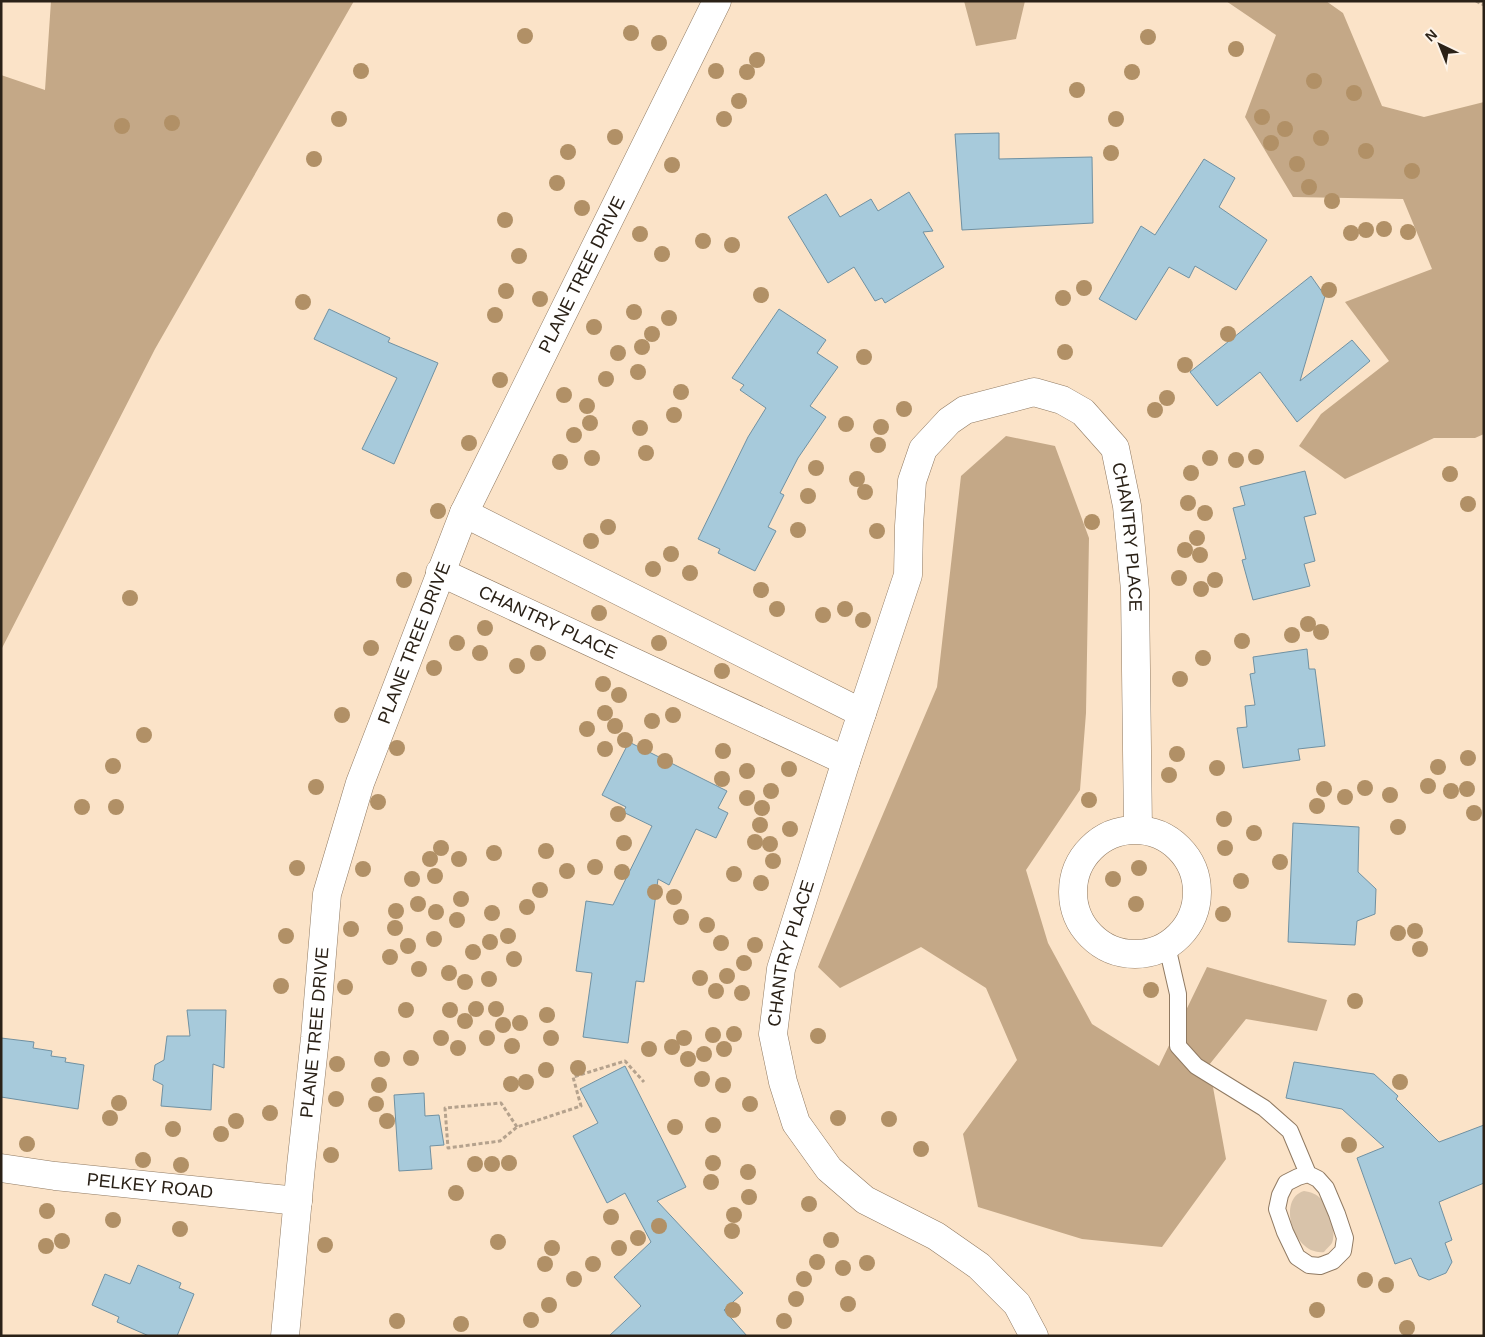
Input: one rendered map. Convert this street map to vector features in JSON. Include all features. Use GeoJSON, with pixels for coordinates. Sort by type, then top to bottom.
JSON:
{"type":"FeatureCollection","features":[{"type":"Feature","properties":{"kind":"street","name":"PLANE TREE DRIVE"},"geometry":{"type":"LineString","coordinates":[[286,1336],[327,894],[360,782],[464,513],[717,1]]}},
{"type":"Feature","properties":{"kind":"street","name":"CHANTRY PLACE"},"geometry":{"type":"LineString","coordinates":[[1034,1336],[1017,1304],[980,1266],[936,1236],[865,1200],[829,1168],[796,1123],[783,1082],[773,1034],[781,969],[846,761],[908,575],[912,481],[922,449],[949,421],[965,410],[1034,392],[1062,400],[1083,412],[1114,448],[1127,506],[1135,590],[1138,829]]}},
{"type":"Feature","properties":{"kind":"street"},"geometry":{"type":"LineString","coordinates":[[464,513],[862,713]]}},
{"type":"Feature","properties":{"kind":"street","name":"CHANTRY PLACE"},"geometry":{"type":"LineString","coordinates":[[440,572],[846,761]]}},
{"type":"Feature","properties":{"kind":"street"},"geometry":{"type":"LineString","coordinates":[[1138,829],[1158,834],[1175,844],[1187,858],[1195,877],[1197,896],[1192,916],[1182,933],[1167,946],[1148,954],[1126,955],[1106,948],[1089,936],[1077,918],[1072,898],[1074,876],[1083,857],[1098,842],[1117,832],[1138,829]]}},
{"type":"Feature","properties":{"kind":"street","name":"PELKEY ROAD"},"geometry":{"type":"LineString","coordinates":[[1,1168],[65,1177],[298,1201]]}},
{"type":"Feature","properties":{"kind":"lane"},"geometry":{"type":"LineString","coordinates":[[1167,946],[1178,994],[1178,1046],[1196,1066],[1264,1108],[1290,1131],[1308,1174],[1318,1179],[1326,1188],[1338,1214],[1345,1238],[1342,1251],[1333,1261],[1320,1266],[1309,1265],[1297,1257],[1277,1209],[1280,1195],[1286,1183],[1308,1174]]}},
{"type":"Feature","properties":{"kind":"path"},"geometry":{"type":"LineString","coordinates":[[1476,1],[1484,5]]}},
{"type":"Feature","properties":{"kind":"path"},"geometry":{"type":"LineString","coordinates":[[517,1127],[501,1104],[445,1108],[448,1148],[500,1141],[517,1127],[581,1106],[573,1077],[625,1061],[644,1082]]}},
{"type":"Feature","properties":{"kind":"shaded area"},"geometry":{"type":"Polygon","coordinates":[[[51,1],[354,1],[155,349],[1,650],[1,75],[45,90],[51,1]]]}},
{"type":"Feature","properties":{"kind":"shaded area"},"geometry":{"type":"Polygon","coordinates":[[[964,1],[1025,1],[1016,39],[976,46],[964,1]]]}},
{"type":"Feature","properties":{"kind":"shaded area"},"geometry":{"type":"Polygon","coordinates":[[[1226,1],[1326,1],[1343,13],[1382,106],[1424,117],[1484,102],[1484,434],[1475,438],[1434,438],[1345,479],[1299,446],[1321,414],[1389,361],[1345,302],[1432,269],[1403,199],[1293,197],[1245,117],[1276,35],[1226,1]]]}},
{"type":"Feature","properties":{"kind":"shaded area"},"geometry":{"type":"Polygon","coordinates":[[[1006,436],[1055,446],[1089,538],[1086,713],[1080,790],[1026,870],[1048,943],[1092,1024],[1159,1066],[1207,967],[1327,1000],[1317,1031],[1246,1019],[1209,1065],[1226,1159],[1162,1247],[1082,1239],[978,1207],[963,1134],[1017,1060],[986,988],[921,947],[840,988],[818,967],[937,687],[961,476],[1006,436]]]}},
{"type":"Feature","properties":{"kind":"shaded area"},"geometry":{"type":"Polygon","coordinates":[[[1304,1191],[1320,1198],[1330,1214],[1334,1233],[1332,1243],[1324,1252],[1313,1251],[1304,1245],[1297,1237],[1292,1226],[1291,1204],[1296,1196],[1304,1191]]]}},
{"type":"Feature","properties":{"kind":"building"},"geometry":{"type":"Polygon","coordinates":[[[999,133],[999,159],[1092,157],[1093,223],[962,230],[955,134],[999,133]]]}},
{"type":"Feature","properties":{"kind":"building"},"geometry":{"type":"Polygon","coordinates":[[[1204,159],[1235,178],[1219,207],[1267,240],[1236,290],[1195,266],[1189,278],[1169,267],[1136,320],[1099,299],[1141,226],[1155,235],[1204,159]]]}},
{"type":"Feature","properties":{"kind":"building"},"geometry":{"type":"Polygon","coordinates":[[[909,192],[933,231],[923,232],[944,267],[885,303],[882,298],[875,301],[854,267],[828,283],[788,217],[826,194],[840,217],[871,199],[878,211],[909,192]]]}},
{"type":"Feature","properties":{"kind":"building"},"geometry":{"type":"Polygon","coordinates":[[[1311,276],[1325,296],[1300,381],[1352,340],[1370,361],[1297,422],[1260,372],[1217,406],[1190,372],[1311,276]]]}},
{"type":"Feature","properties":{"kind":"building"},"geometry":{"type":"Polygon","coordinates":[[[329,309],[390,338],[388,342],[438,363],[394,464],[362,449],[397,378],[314,339],[329,309]]]}},
{"type":"Feature","properties":{"kind":"building"},"geometry":{"type":"Polygon","coordinates":[[[779,309],[826,340],[817,353],[838,367],[810,406],[826,417],[798,458],[780,493],[784,495],[768,527],[776,531],[755,571],[718,553],[720,549],[698,539],[748,437],[766,408],[740,390],[744,385],[732,378],[779,309]]]}},
{"type":"Feature","properties":{"kind":"building"},"geometry":{"type":"Polygon","coordinates":[[[1305,471],[1316,514],[1304,517],[1315,561],[1304,564],[1310,586],[1253,600],[1242,560],[1246,559],[1233,508],[1245,505],[1240,487],[1305,471]]]}},
{"type":"Feature","properties":{"kind":"building"},"geometry":{"type":"Polygon","coordinates":[[[1307,649],[1309,669],[1315,669],[1325,746],[1298,749],[1300,760],[1243,768],[1237,728],[1247,727],[1245,706],[1255,705],[1250,674],[1255,673],[1253,657],[1307,649]]]}},
{"type":"Feature","properties":{"kind":"building"},"geometry":{"type":"Polygon","coordinates":[[[629,742],[727,791],[718,808],[728,813],[716,838],[696,829],[669,885],[658,879],[644,982],[636,981],[628,1043],[583,1037],[592,973],[576,971],[586,901],[613,905],[652,826],[623,812],[626,807],[602,795],[629,742]]]}},
{"type":"Feature","properties":{"kind":"building"},"geometry":{"type":"Polygon","coordinates":[[[1293,823],[1359,827],[1358,872],[1376,889],[1375,914],[1357,921],[1355,945],[1288,942],[1293,823]]]}},
{"type":"Feature","properties":{"kind":"building"},"geometry":{"type":"Polygon","coordinates":[[[187,1010],[226,1010],[224,1068],[213,1064],[211,1110],[161,1106],[163,1085],[153,1080],[155,1065],[164,1060],[167,1036],[190,1036],[187,1010]]]}},
{"type":"Feature","properties":{"kind":"building"},"geometry":{"type":"Polygon","coordinates":[[[1,1038],[34,1042],[33,1048],[52,1051],[51,1056],[66,1058],[65,1062],[84,1065],[78,1109],[1,1097],[1,1038]]]}},
{"type":"Feature","properties":{"kind":"building"},"geometry":{"type":"Polygon","coordinates":[[[1294,1062],[1374,1074],[1398,1096],[1396,1099],[1439,1142],[1484,1125],[1484,1183],[1439,1202],[1452,1240],[1445,1243],[1452,1262],[1446,1273],[1429,1280],[1419,1276],[1411,1258],[1395,1264],[1357,1158],[1384,1147],[1342,1109],[1286,1098],[1294,1062]]]}},
{"type":"Feature","properties":{"kind":"building"},"geometry":{"type":"Polygon","coordinates":[[[625,1066],[686,1187],[657,1201],[743,1293],[724,1310],[747,1336],[609,1336],[641,1306],[614,1277],[651,1242],[625,1193],[607,1203],[573,1136],[598,1123],[580,1089],[625,1066]]]}},
{"type":"Feature","properties":{"kind":"building"},"geometry":{"type":"Polygon","coordinates":[[[424,1093],[425,1116],[439,1115],[444,1145],[430,1146],[432,1169],[399,1171],[394,1095],[424,1093]]]}},
{"type":"Feature","properties":{"kind":"building"},"geometry":{"type":"Polygon","coordinates":[[[138,1265],[181,1283],[179,1288],[194,1294],[177,1336],[149,1336],[117,1322],[119,1317],[92,1305],[105,1274],[130,1284],[138,1265]]]}}]}
